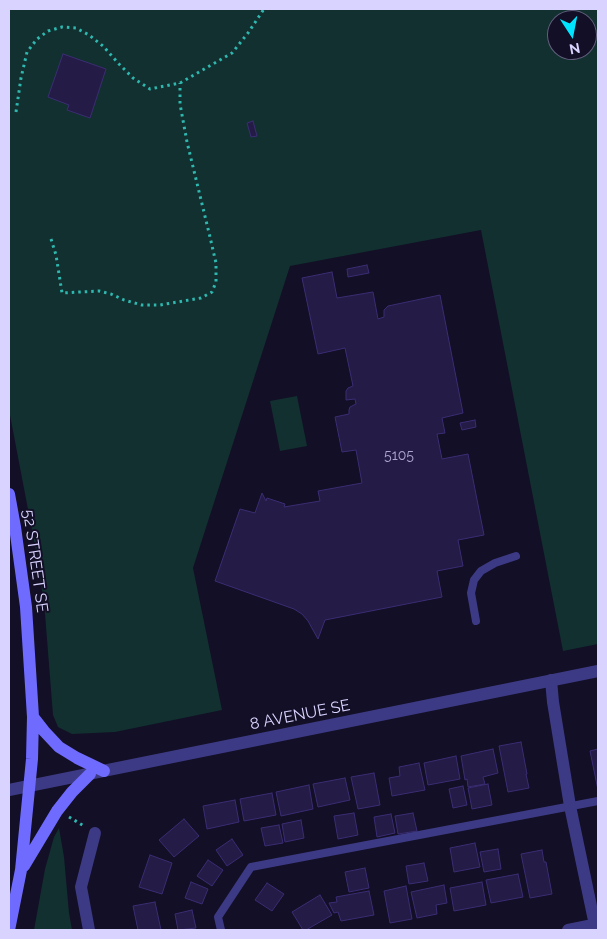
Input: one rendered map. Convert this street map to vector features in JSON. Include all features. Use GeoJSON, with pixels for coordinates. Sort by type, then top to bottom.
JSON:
{"type":"FeatureCollection","features":[{"type":"Feature","properties":{"kind":"main road","name":"52 STREET SE"},"geometry":{"type":"LineString","coordinates":[[9,494],[26,607],[33,717],[32,759],[21,870],[9,930]]}},
{"type":"Feature","properties":{"kind":"main road"},"geometry":{"type":"LineString","coordinates":[[33,717],[59,747],[104,771]]}},
{"type":"Feature","properties":{"kind":"main road"},"geometry":{"type":"LineString","coordinates":[[21,870],[57,811],[90,774]]}},
{"type":"Feature","properties":{"kind":"street","name":"8 AVENUE SE"},"geometry":{"type":"LineString","coordinates":[[9,790],[598,671]]}},
{"type":"Feature","properties":{"kind":"street"},"geometry":{"type":"LineString","coordinates":[[551,680],[570,806],[596,926],[568,930]]}},
{"type":"Feature","properties":{"kind":"street"},"geometry":{"type":"LineString","coordinates":[[89,930],[81,887],[95,833]]}},
{"type":"Feature","properties":{"kind":"lane"},"geometry":{"type":"LineString","coordinates":[[476,622],[471,593],[474,580],[481,571],[495,563],[516,556]]}},
{"type":"Feature","properties":{"kind":"lane"},"geometry":{"type":"LineString","coordinates":[[221,930],[218,917],[251,867],[598,801]]}},
{"type":"Feature","properties":{"kind":"path"},"geometry":{"type":"LineString","coordinates":[[16,112],[20,78],[27,52],[37,39],[48,30],[62,27],[76,28],[89,35],[103,46],[133,78],[150,89],[180,83],[232,52],[264,9]]}},
{"type":"Feature","properties":{"kind":"path"},"geometry":{"type":"LineString","coordinates":[[52,238],[62,293],[99,291],[142,305],[160,305],[201,298],[212,292],[216,282],[216,263],[187,142],[180,104],[180,83]]}},
{"type":"Feature","properties":{"kind":"green space"},"geometry":{"type":"Polygon","coordinates":[[[9,9],[598,9],[598,644],[563,651],[481,230],[290,266],[193,568],[222,710],[115,732],[72,734],[58,727],[53,715],[45,614],[39,567],[9,410],[9,9]]]}},
{"type":"Feature","properties":{"kind":"green space"},"geometry":{"type":"Polygon","coordinates":[[[297,396],[307,446],[280,451],[270,401],[297,396]]]}},
{"type":"Feature","properties":{"kind":"green space"},"geometry":{"type":"Polygon","coordinates":[[[59,828],[72,930],[34,930],[45,869],[54,837],[59,828]]]}},
{"type":"Feature","properties":{"kind":"building"},"geometry":{"type":"Polygon","coordinates":[[[63,54],[106,69],[90,118],[67,110],[69,105],[48,97],[63,54]]]}},
{"type":"Feature","properties":{"kind":"building"},"geometry":{"type":"Polygon","coordinates":[[[253,121],[257,136],[251,137],[247,123],[253,121]]]}},
{"type":"Feature","properties":{"kind":"building"},"geometry":{"type":"Polygon","coordinates":[[[367,265],[369,273],[348,277],[347,269],[367,265]]]}},
{"type":"Feature","properties":{"kind":"building"},"geometry":{"type":"Polygon","coordinates":[[[332,272],[337,298],[373,292],[378,319],[384,317],[384,310],[388,306],[440,295],[463,413],[442,418],[445,433],[437,434],[442,459],[468,454],[484,535],[458,540],[463,566],[437,571],[442,597],[325,620],[318,639],[308,621],[294,609],[215,581],[240,509],[255,513],[262,493],[266,501],[267,498],[285,504],[284,507],[320,501],[318,491],[362,483],[356,450],[342,452],[335,417],[349,414],[350,407],[356,404],[355,399],[346,400],[346,391],[353,386],[345,348],[318,354],[302,278],[332,272]]]}},
{"type":"Feature","properties":{"kind":"building"},"geometry":{"type":"Polygon","coordinates":[[[475,420],[476,427],[462,430],[460,423],[475,420]]]}},
{"type":"Feature","properties":{"kind":"building"},"geometry":{"type":"Polygon","coordinates":[[[521,742],[529,788],[508,792],[499,746],[521,742]]]}},
{"type":"Feature","properties":{"kind":"building"},"geometry":{"type":"Polygon","coordinates":[[[493,749],[498,773],[483,777],[485,784],[468,787],[461,756],[493,749]]]}},
{"type":"Feature","properties":{"kind":"building"},"geometry":{"type":"Polygon","coordinates":[[[598,749],[598,790],[590,751],[598,749]]]}},
{"type":"Feature","properties":{"kind":"building"},"geometry":{"type":"Polygon","coordinates":[[[456,756],[460,779],[428,785],[424,763],[456,756]]]}},
{"type":"Feature","properties":{"kind":"building"},"geometry":{"type":"Polygon","coordinates":[[[419,763],[425,790],[392,796],[389,778],[400,776],[399,767],[419,763]]]}},
{"type":"Feature","properties":{"kind":"building"},"geometry":{"type":"Polygon","coordinates":[[[374,773],[380,805],[358,809],[351,777],[374,773]]]}},
{"type":"Feature","properties":{"kind":"building"},"geometry":{"type":"Polygon","coordinates":[[[345,778],[350,800],[318,807],[313,784],[345,778]]]}},
{"type":"Feature","properties":{"kind":"building"},"geometry":{"type":"Polygon","coordinates":[[[488,784],[492,805],[472,809],[468,788],[488,784]]]}},
{"type":"Feature","properties":{"kind":"building"},"geometry":{"type":"Polygon","coordinates":[[[309,785],[313,809],[281,816],[276,792],[309,785]]]}},
{"type":"Feature","properties":{"kind":"building"},"geometry":{"type":"Polygon","coordinates":[[[463,786],[467,805],[453,808],[449,789],[463,786]]]}},
{"type":"Feature","properties":{"kind":"building"},"geometry":{"type":"Polygon","coordinates":[[[272,793],[276,815],[244,821],[240,799],[272,793]]]}},
{"type":"Feature","properties":{"kind":"building"},"geometry":{"type":"Polygon","coordinates":[[[235,800],[239,822],[207,829],[203,806],[235,800]]]}},
{"type":"Feature","properties":{"kind":"building"},"geometry":{"type":"Polygon","coordinates":[[[354,813],[358,835],[338,839],[334,816],[354,813]]]}},
{"type":"Feature","properties":{"kind":"building"},"geometry":{"type":"Polygon","coordinates":[[[413,813],[417,831],[398,834],[395,816],[413,813]]]}},
{"type":"Feature","properties":{"kind":"building"},"geometry":{"type":"Polygon","coordinates":[[[391,814],[395,833],[377,837],[374,817],[391,814]]]}},
{"type":"Feature","properties":{"kind":"building"},"geometry":{"type":"Polygon","coordinates":[[[184,819],[199,836],[174,857],[159,840],[184,819]]]}},
{"type":"Feature","properties":{"kind":"building"},"geometry":{"type":"Polygon","coordinates":[[[301,820],[304,838],[285,842],[282,824],[301,820]]]}},
{"type":"Feature","properties":{"kind":"building"},"geometry":{"type":"Polygon","coordinates":[[[279,825],[283,843],[265,846],[261,828],[279,825]]]}},
{"type":"Feature","properties":{"kind":"building"},"geometry":{"type":"Polygon","coordinates":[[[232,839],[243,855],[227,866],[216,850],[232,839]]]}},
{"type":"Feature","properties":{"kind":"building"},"geometry":{"type":"Polygon","coordinates":[[[475,843],[480,867],[454,872],[450,848],[475,843]]]}},
{"type":"Feature","properties":{"kind":"building"},"geometry":{"type":"Polygon","coordinates":[[[498,849],[501,869],[484,872],[480,852],[498,849]]]}},
{"type":"Feature","properties":{"kind":"building"},"geometry":{"type":"Polygon","coordinates":[[[542,850],[552,894],[530,898],[521,854],[542,850]]]}},
{"type":"Feature","properties":{"kind":"building"},"geometry":{"type":"Polygon","coordinates":[[[150,855],[172,863],[162,894],[139,887],[150,855]]]}},
{"type":"Feature","properties":{"kind":"building"},"geometry":{"type":"Polygon","coordinates":[[[208,860],[223,870],[212,886],[197,876],[208,860]]]}},
{"type":"Feature","properties":{"kind":"building"},"geometry":{"type":"Polygon","coordinates":[[[424,863],[428,881],[409,884],[406,866],[424,863]]]}},
{"type":"Feature","properties":{"kind":"building"},"geometry":{"type":"Polygon","coordinates":[[[365,868],[369,888],[349,892],[345,872],[365,868]]]}},
{"type":"Feature","properties":{"kind":"building"},"geometry":{"type":"Polygon","coordinates":[[[518,874],[523,897],[491,903],[486,880],[518,874]]]}},
{"type":"Feature","properties":{"kind":"building"},"geometry":{"type":"Polygon","coordinates":[[[191,882],[208,889],[202,904],[185,898],[191,882]]]}},
{"type":"Feature","properties":{"kind":"building"},"geometry":{"type":"Polygon","coordinates":[[[482,882],[486,905],[454,911],[450,888],[482,882]]]}},
{"type":"Feature","properties":{"kind":"building"},"geometry":{"type":"Polygon","coordinates":[[[267,883],[284,894],[272,911],[255,900],[267,883]]]}},
{"type":"Feature","properties":{"kind":"building"},"geometry":{"type":"Polygon","coordinates":[[[444,885],[447,903],[436,905],[437,914],[417,918],[411,892],[444,885]]]}},
{"type":"Feature","properties":{"kind":"building"},"geometry":{"type":"Polygon","coordinates":[[[406,886],[412,919],[390,923],[384,891],[406,886]]]}},
{"type":"Feature","properties":{"kind":"building"},"geometry":{"type":"Polygon","coordinates":[[[369,891],[374,915],[341,921],[338,912],[334,913],[329,903],[337,902],[336,897],[369,891]]]}},
{"type":"Feature","properties":{"kind":"building"},"geometry":{"type":"Polygon","coordinates":[[[320,895],[332,915],[303,930],[292,912],[320,895]]]}},
{"type":"Feature","properties":{"kind":"building"},"geometry":{"type":"Polygon","coordinates":[[[155,902],[161,930],[138,930],[133,906],[155,902]]]}},
{"type":"Feature","properties":{"kind":"building"},"geometry":{"type":"Polygon","coordinates":[[[192,910],[196,928],[178,930],[175,914],[192,910]]]}}]}
